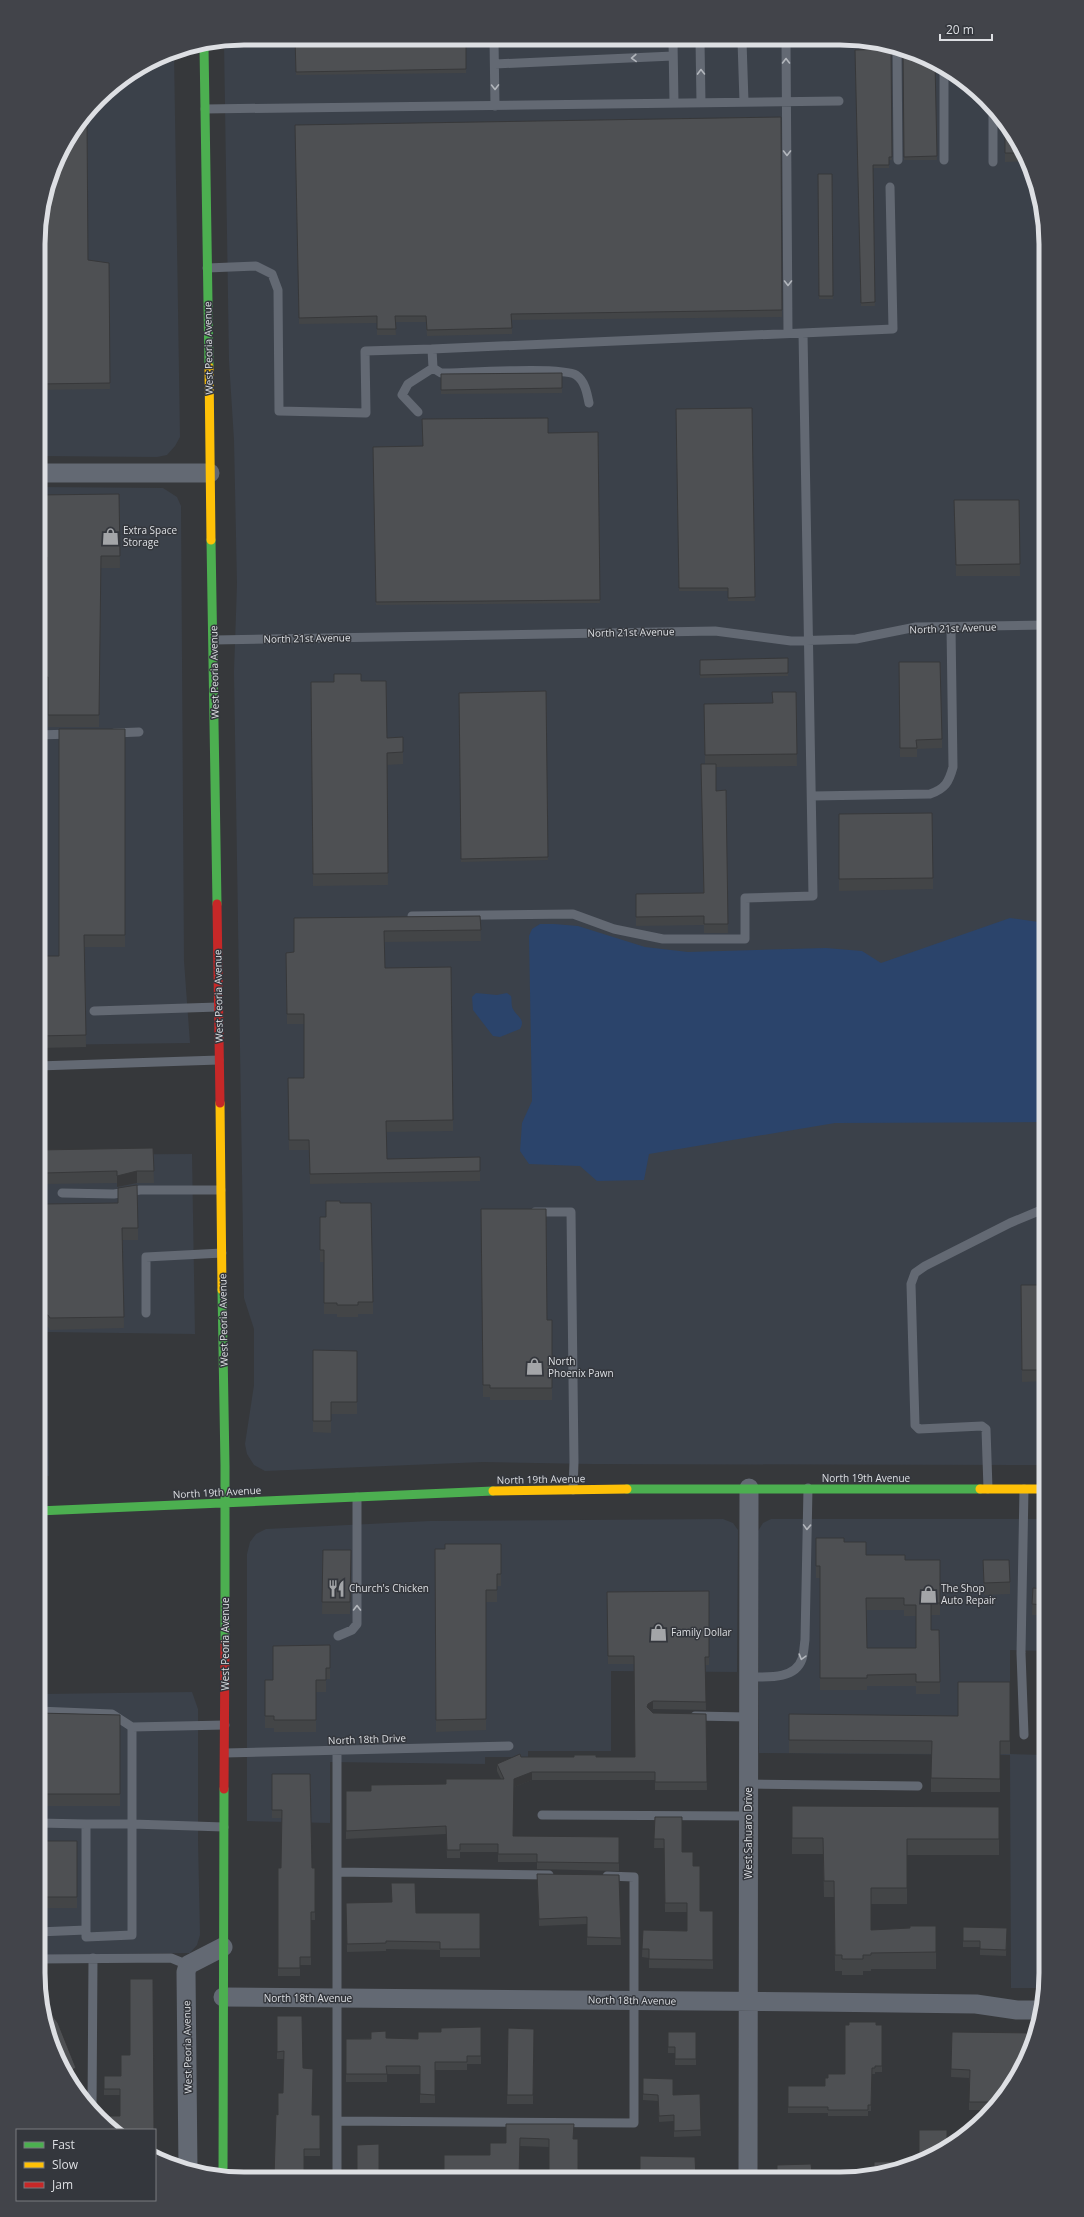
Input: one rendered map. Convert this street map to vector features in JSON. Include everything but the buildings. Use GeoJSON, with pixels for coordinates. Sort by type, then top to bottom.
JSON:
{"type":"FeatureCollection","features":[{"type":"Feature","properties":{"kind":"main road","name":"West Peoria Avenue"},"geometry":{"type":"LineString","coordinates":[[204,49],[214,640],[225,1504],[225,1827],[222,1997],[223,2171]]}},
{"type":"Feature","properties":{"kind":"main road","name":"North 19th Avenue"},"geometry":{"type":"LineString","coordinates":[[45,1510],[573,1490],[749,1488],[1039,1489]]}},
{"type":"Feature","properties":{"kind":"street"},"geometry":{"type":"LineString","coordinates":[[45,473],[210,473]]}},
{"type":"Feature","properties":{"kind":"street","name":"West Sahuaro Drive"},"geometry":{"type":"LineString","coordinates":[[748,2172],[747,1816],[749,1488]]}},
{"type":"Feature","properties":{"kind":"street"},"geometry":{"type":"LineString","coordinates":[[188,1965],[223,1947]]}},
{"type":"Feature","properties":{"kind":"street","name":"West Peoria Avenue"},"geometry":{"type":"LineString","coordinates":[[188,1965],[186,1972],[188,2164]]}},
{"type":"Feature","properties":{"kind":"street","name":"North 18th Avenue"},"geometry":{"type":"LineString","coordinates":[[222,1997],[976,2004],[1017,2010],[1035,2010]]}},
{"type":"Feature","properties":{"kind":"lane"},"geometry":{"type":"LineString","coordinates":[[494,45],[495,106]]}},
{"type":"Feature","properties":{"kind":"lane"},"geometry":{"type":"LineString","coordinates":[[673,45],[674,103]]}},
{"type":"Feature","properties":{"kind":"lane"},"geometry":{"type":"LineString","coordinates":[[700,45],[701,103]]}},
{"type":"Feature","properties":{"kind":"lane"},"geometry":{"type":"LineString","coordinates":[[742,45],[744,102]]}},
{"type":"Feature","properties":{"kind":"lane"},"geometry":{"type":"LineString","coordinates":[[786,45],[788,333]]}},
{"type":"Feature","properties":{"kind":"lane"},"geometry":{"type":"LineString","coordinates":[[897,54],[898,160]]}},
{"type":"Feature","properties":{"kind":"lane"},"geometry":{"type":"LineString","coordinates":[[494,64],[673,56]]}},
{"type":"Feature","properties":{"kind":"lane"},"geometry":{"type":"LineString","coordinates":[[944,75],[944,160]]}},
{"type":"Feature","properties":{"kind":"lane"},"geometry":{"type":"LineString","coordinates":[[204,109],[839,101]]}},
{"type":"Feature","properties":{"kind":"lane"},"geometry":{"type":"LineString","coordinates":[[993,117],[993,162]]}},
{"type":"Feature","properties":{"kind":"lane"},"geometry":{"type":"LineString","coordinates":[[207,268],[256,266],[272,274],[278,290],[279,411],[366,413],[365,351],[893,329],[890,187]]}},
{"type":"Feature","properties":{"kind":"lane"},"geometry":{"type":"LineString","coordinates":[[412,916],[573,914],[614,929],[663,939],[745,939],[744,898],[813,896],[803,332]]}},
{"type":"Feature","properties":{"kind":"lane"},"geometry":{"type":"LineString","coordinates":[[432,349],[433,368]]}},
{"type":"Feature","properties":{"kind":"lane"},"geometry":{"type":"LineString","coordinates":[[433,368],[441,373],[526,371],[566,372],[576,375],[583,382],[589,403]]}},
{"type":"Feature","properties":{"kind":"lane"},"geometry":{"type":"LineString","coordinates":[[418,412],[402,395],[408,384],[433,368]]}},
{"type":"Feature","properties":{"kind":"lane","name":"North 21st Avenue"},"geometry":{"type":"LineString","coordinates":[[214,640],[715,631],[791,641],[856,639],[916,627],[1039,625]]}},
{"type":"Feature","properties":{"kind":"lane"},"geometry":{"type":"LineString","coordinates":[[812,796],[930,794],[940,790],[949,783],[953,768],[951,627]]}},
{"type":"Feature","properties":{"kind":"lane"},"geometry":{"type":"LineString","coordinates":[[108,733],[139,732]]}},
{"type":"Feature","properties":{"kind":"lane"},"geometry":{"type":"LineString","coordinates":[[45,735],[85,734]]}},
{"type":"Feature","properties":{"kind":"lane"},"geometry":{"type":"LineString","coordinates":[[94,1011],[218,1007]]}},
{"type":"Feature","properties":{"kind":"lane"},"geometry":{"type":"LineString","coordinates":[[45,1066],[219,1060]]}},
{"type":"Feature","properties":{"kind":"lane"},"geometry":{"type":"LineString","coordinates":[[62,1193],[114,1194],[140,1190],[221,1190]]}},
{"type":"Feature","properties":{"kind":"lane"},"geometry":{"type":"LineString","coordinates":[[988,1489],[986,1429],[982,1426],[919,1429],[915,1426],[911,1284],[915,1273],[925,1266],[1010,1223],[1039,1211]]}},
{"type":"Feature","properties":{"kind":"lane"},"geometry":{"type":"LineString","coordinates":[[526,1213],[571,1212],[574,1462],[573,1490]]}},
{"type":"Feature","properties":{"kind":"lane"},"geometry":{"type":"LineString","coordinates":[[146,1313],[146,1257],[222,1253]]}},
{"type":"Feature","properties":{"kind":"lane"},"geometry":{"type":"LineString","coordinates":[[748,1677],[775,1677],[788,1674],[798,1667],[803,1659],[805,1640],[808,1488]]}},
{"type":"Feature","properties":{"kind":"lane"},"geometry":{"type":"LineString","coordinates":[[1024,1489],[1021,1653],[1024,1735]]}},
{"type":"Feature","properties":{"kind":"lane"},"geometry":{"type":"LineString","coordinates":[[338,1636],[352,1630],[357,1624],[357,1497]]}},
{"type":"Feature","properties":{"kind":"lane"},"geometry":{"type":"LineString","coordinates":[[45,1711],[112,1714],[132,1727],[225,1725]]}},
{"type":"Feature","properties":{"kind":"lane"},"geometry":{"type":"LineString","coordinates":[[684,1716],[748,1717]]}},
{"type":"Feature","properties":{"kind":"lane"},"geometry":{"type":"LineString","coordinates":[[86,1824],[86,1937],[132,1936],[132,1727]]}},
{"type":"Feature","properties":{"kind":"lane","name":"North 18th Drive"},"geometry":{"type":"LineString","coordinates":[[225,1752],[337,1751],[509,1746]]}},
{"type":"Feature","properties":{"kind":"lane"},"geometry":{"type":"LineString","coordinates":[[337,1751],[337,2172]]}},
{"type":"Feature","properties":{"kind":"lane"},"geometry":{"type":"LineString","coordinates":[[748,1784],[918,1786]]}},
{"type":"Feature","properties":{"kind":"lane"},"geometry":{"type":"LineString","coordinates":[[542,1815],[747,1816]]}},
{"type":"Feature","properties":{"kind":"lane"},"geometry":{"type":"LineString","coordinates":[[45,1823],[225,1827]]}},
{"type":"Feature","properties":{"kind":"lane"},"geometry":{"type":"LineString","coordinates":[[337,1872],[556,1876]]}},
{"type":"Feature","properties":{"kind":"lane"},"geometry":{"type":"LineString","coordinates":[[337,2121],[634,2123],[634,1877],[595,1876]]}},
{"type":"Feature","properties":{"kind":"lane"},"geometry":{"type":"LineString","coordinates":[[45,1932],[86,1930]]}},
{"type":"Feature","properties":{"kind":"lane"},"geometry":{"type":"LineString","coordinates":[[92,2102],[93,1958]]}},
{"type":"Feature","properties":{"kind":"lane"},"geometry":{"type":"LineString","coordinates":[[45,1959],[171,1958],[188,1965]]}},
{"type":"Feature","properties":{"kind":"shaded area"},"geometry":{"type":"Polygon","coordinates":[[[853,45],[892,52],[916,60],[940,72],[971,94],[998,123],[1012,144],[1024,168],[1032,192],[1039,231],[1039,1465],[592,1464],[483,1462],[265,1471],[254,1465],[247,1454],[245,1444],[254,1385],[254,1329],[244,1298],[234,672],[237,584],[234,440],[229,361],[224,46],[853,45]]]}},
{"type":"Feature","properties":{"kind":"shaded area"},"geometry":{"type":"Polygon","coordinates":[[[174,58],[180,437],[175,446],[167,455],[157,457],[45,456],[45,231],[52,192],[60,168],[72,144],[86,123],[103,103],[123,86],[144,72],[174,58]]]}},
{"type":"Feature","properties":{"kind":"shaded area"},"geometry":{"type":"Polygon","coordinates":[[[45,487],[163,488],[177,497],[181,506],[184,961],[190,1043],[45,1045],[45,487]]]}},
{"type":"Feature","properties":{"kind":"shaded area"},"geometry":{"type":"Polygon","coordinates":[[[1010,918],[1039,922],[1039,1122],[835,1123],[649,1154],[644,1180],[597,1181],[580,1166],[529,1164],[520,1151],[522,1123],[532,1101],[529,936],[532,929],[540,924],[578,926],[645,947],[688,952],[826,948],[862,951],[881,963],[1010,918]]]}},
{"type":"Feature","properties":{"kind":"shaded area"},"geometry":{"type":"Polygon","coordinates":[[[476,993],[497,995],[507,993],[511,996],[512,1008],[522,1023],[520,1029],[500,1037],[493,1036],[473,1010],[472,997],[476,993]]]}},
{"type":"Feature","properties":{"kind":"shaded area"},"geometry":{"type":"Polygon","coordinates":[[[192,1154],[195,1334],[47,1332],[49,1476],[45,1476],[45,1155],[192,1154]]]}},
{"type":"Feature","properties":{"kind":"shaded area"},"geometry":{"type":"Polygon","coordinates":[[[723,1519],[733,1523],[738,1530],[737,1672],[611,1671],[611,1751],[528,1751],[528,1757],[485,1757],[485,1764],[330,1762],[330,1823],[247,1821],[247,1554],[250,1542],[256,1534],[266,1529],[430,1521],[723,1519]]]}},
{"type":"Feature","properties":{"kind":"shaded area"},"geometry":{"type":"Polygon","coordinates":[[[771,1519],[1039,1519],[1039,1651],[1010,1650],[1010,1754],[1039,1755],[1039,1988],[1011,1988],[1010,1755],[759,1753],[758,1531],[763,1523],[771,1519]]]}},
{"type":"Feature","properties":{"kind":"shaded area"},"geometry":{"type":"Polygon","coordinates":[[[192,1692],[198,1709],[200,1935],[197,1945],[190,1953],[45,1955],[45,1694],[192,1692]]]}},
{"type":"Feature","properties":{"kind":"traffic: fast"},"geometry":{"type":"LineString","coordinates":[[204,49],[209,367]]}},
{"type":"Feature","properties":{"kind":"traffic: fast"},"geometry":{"type":"LineString","coordinates":[[211,540],[217,904]]}},
{"type":"Feature","properties":{"kind":"traffic: fast"},"geometry":{"type":"LineString","coordinates":[[222,1290],[225,1466],[225,1643]]}},
{"type":"Feature","properties":{"kind":"traffic: fast"},"geometry":{"type":"LineString","coordinates":[[627,1489],[980,1489]]}},
{"type":"Feature","properties":{"kind":"traffic: fast"},"geometry":{"type":"LineString","coordinates":[[45,1511],[493,1491]]}},
{"type":"Feature","properties":{"kind":"traffic: fast"},"geometry":{"type":"LineString","coordinates":[[223,2171],[224,1789]]}},
{"type":"Feature","properties":{"kind":"traffic: slow"},"geometry":{"type":"LineString","coordinates":[[209,367],[211,540]]}},
{"type":"Feature","properties":{"kind":"traffic: slow"},"geometry":{"type":"LineString","coordinates":[[220,1103],[222,1290]]}},
{"type":"Feature","properties":{"kind":"traffic: slow"},"geometry":{"type":"LineString","coordinates":[[493,1491],[627,1489]]}},
{"type":"Feature","properties":{"kind":"traffic: slow"},"geometry":{"type":"LineString","coordinates":[[980,1489],[1039,1489]]}},
{"type":"Feature","properties":{"kind":"traffic: jam"},"geometry":{"type":"LineString","coordinates":[[217,904],[220,1103]]}},
{"type":"Feature","properties":{"kind":"traffic: jam"},"geometry":{"type":"LineString","coordinates":[[224,1789],[225,1643]]}},
{"type":"Feature","properties":{"kind":"place","name":"Extra Space Storage"},"geometry":{"type":"Point","coordinates":[110,536]}},
{"type":"Feature","properties":{"kind":"place","name":"North Phoenix Pawn"},"geometry":{"type":"Point","coordinates":[535,1367]}},
{"type":"Feature","properties":{"kind":"place","name":"Church's Chicken"},"geometry":{"type":"Point","coordinates":[336,1588]}},
{"type":"Feature","properties":{"kind":"place","name":"The Shop Auto Repair"},"geometry":{"type":"Point","coordinates":[928,1594]}},
{"type":"Feature","properties":{"kind":"place","name":"Family Dollar"},"geometry":{"type":"Point","coordinates":[658,1632]}}]}
